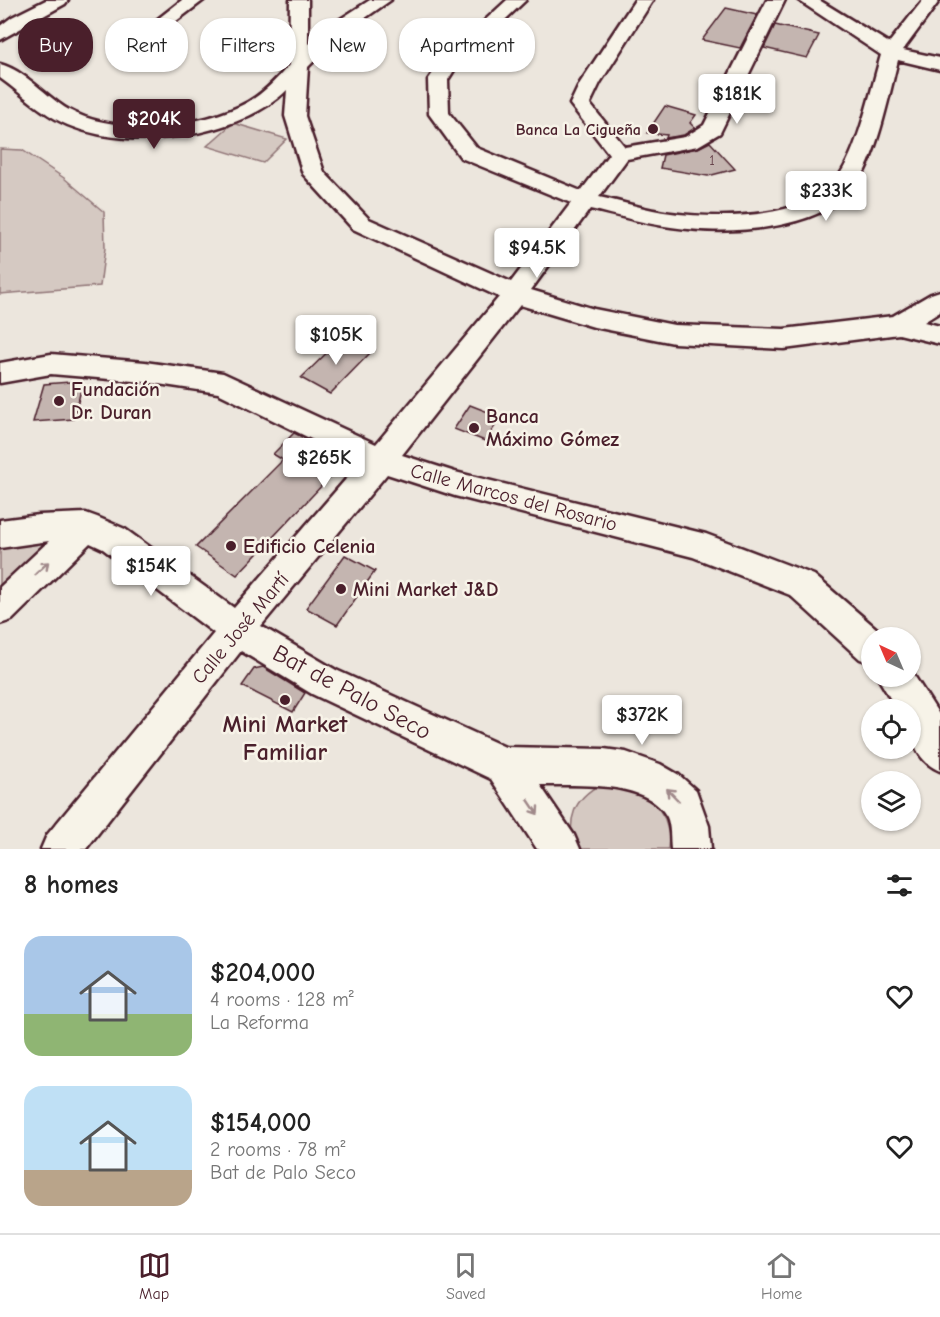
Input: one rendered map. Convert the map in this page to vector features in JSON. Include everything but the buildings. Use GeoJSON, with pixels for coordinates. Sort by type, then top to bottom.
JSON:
{"type":"FeatureCollection","features":[{"type":"Feature","properties":{"kind":"street"},"geometry":{"type":"LineString","coordinates":[[0,35],[18,21],[59,0]]}},
{"type":"Feature","properties":{"kind":"street"},"geometry":{"type":"LineString","coordinates":[[167,18],[195,0]]}},
{"type":"Feature","properties":{"kind":"street"},"geometry":{"type":"LineString","coordinates":[[299,0],[299,66],[295,116],[314,174],[361,224],[515,294],[594,318],[674,334],[784,339],[899,325],[940,335]]}},
{"type":"Feature","properties":{"kind":"street"},"geometry":{"type":"LineString","coordinates":[[0,70],[37,98],[72,120],[103,129],[180,130],[219,121],[256,106],[281,86],[332,33],[382,0]]}},
{"type":"Feature","properties":{"kind":"street"},"geometry":{"type":"LineString","coordinates":[[517,0],[451,60],[438,80],[439,114],[469,153],[585,201],[670,220],[722,224],[764,220],[796,213],[824,202],[845,184],[858,158],[891,53],[932,0]]}},
{"type":"Feature","properties":{"kind":"street"},"geometry":{"type":"LineString","coordinates":[[644,0],[590,83],[579,104],[620,154],[691,142],[713,129],[776,0]]}},
{"type":"Feature","properties":{"kind":"street"},"geometry":{"type":"LineString","coordinates":[[807,0],[891,53],[940,64]]}},
{"type":"Feature","properties":{"kind":"street","name":"Calle José Martí"},"geometry":{"type":"LineString","coordinates":[[61,849],[237,630],[381,460],[515,294],[620,154]]}},
{"type":"Feature","properties":{"kind":"street"},"geometry":{"type":"LineString","coordinates":[[899,325],[940,300]]}},
{"type":"Feature","properties":{"kind":"street","name":"Calle Marcos del Rosario"},"geometry":{"type":"LineString","coordinates":[[0,373],[51,364],[146,372],[223,383],[292,414],[381,460],[455,484],[695,544],[802,585],[861,636]]}},
{"type":"Feature","properties":{"kind":"street"},"geometry":{"type":"LineString","coordinates":[[0,609],[86,526]]}},
{"type":"Feature","properties":{"kind":"street","name":"Bat de Palo Seco"},"geometry":{"type":"LineString","coordinates":[[0,534],[39,528],[86,526],[114,538],[237,630],[324,682],[504,766],[604,768],[647,777],[666,788],[682,804],[690,826],[691,849]]}},
{"type":"Feature","properties":{"kind":"street"},"geometry":{"type":"LineString","coordinates":[[902,687],[940,752]]}},
{"type":"Feature","properties":{"kind":"street"},"geometry":{"type":"LineString","coordinates":[[504,766],[560,849]]}},
{"type":"Feature","properties":{"kind":"shaded area"},"geometry":{"type":"Polygon","coordinates":[[[233,123],[287,139],[263,163],[207,146],[233,123]]]}},
{"type":"Feature","properties":{"kind":"shaded area"},"geometry":{"type":"Polygon","coordinates":[[[0,149],[22,150],[64,178],[104,212],[105,248],[100,286],[0,294],[0,149]]]}},
{"type":"Feature","properties":{"kind":"shaded area"},"geometry":{"type":"Polygon","coordinates":[[[27,540],[53,546],[0,594],[0,544],[27,540]]]}},
{"type":"Feature","properties":{"kind":"shaded area"},"geometry":{"type":"Polygon","coordinates":[[[601,784],[630,785],[656,804],[665,819],[669,835],[668,849],[574,849],[571,828],[574,811],[584,796],[601,784]]]}},
{"type":"Feature","properties":{"kind":"place","name":"Banca La Cigueña"},"geometry":{"type":"Point","coordinates":[653,129]}},
{"type":"Feature","properties":{"kind":"place","name":"Fundación Dr. Duran"},"geometry":{"type":"Point","coordinates":[59,401]}},
{"type":"Feature","properties":{"kind":"place","name":"Banca Máximo Gómez"},"geometry":{"type":"Point","coordinates":[474,428]}},
{"type":"Feature","properties":{"kind":"place","name":"Edificio Celenia"},"geometry":{"type":"Point","coordinates":[231,546]}},
{"type":"Feature","properties":{"kind":"place","name":"Mini Market J&D"},"geometry":{"type":"Point","coordinates":[341,589]}},
{"type":"Feature","properties":{"kind":"place","name":"Mini Market Familiar"},"geometry":{"type":"Point","coordinates":[285,700]}}]}
